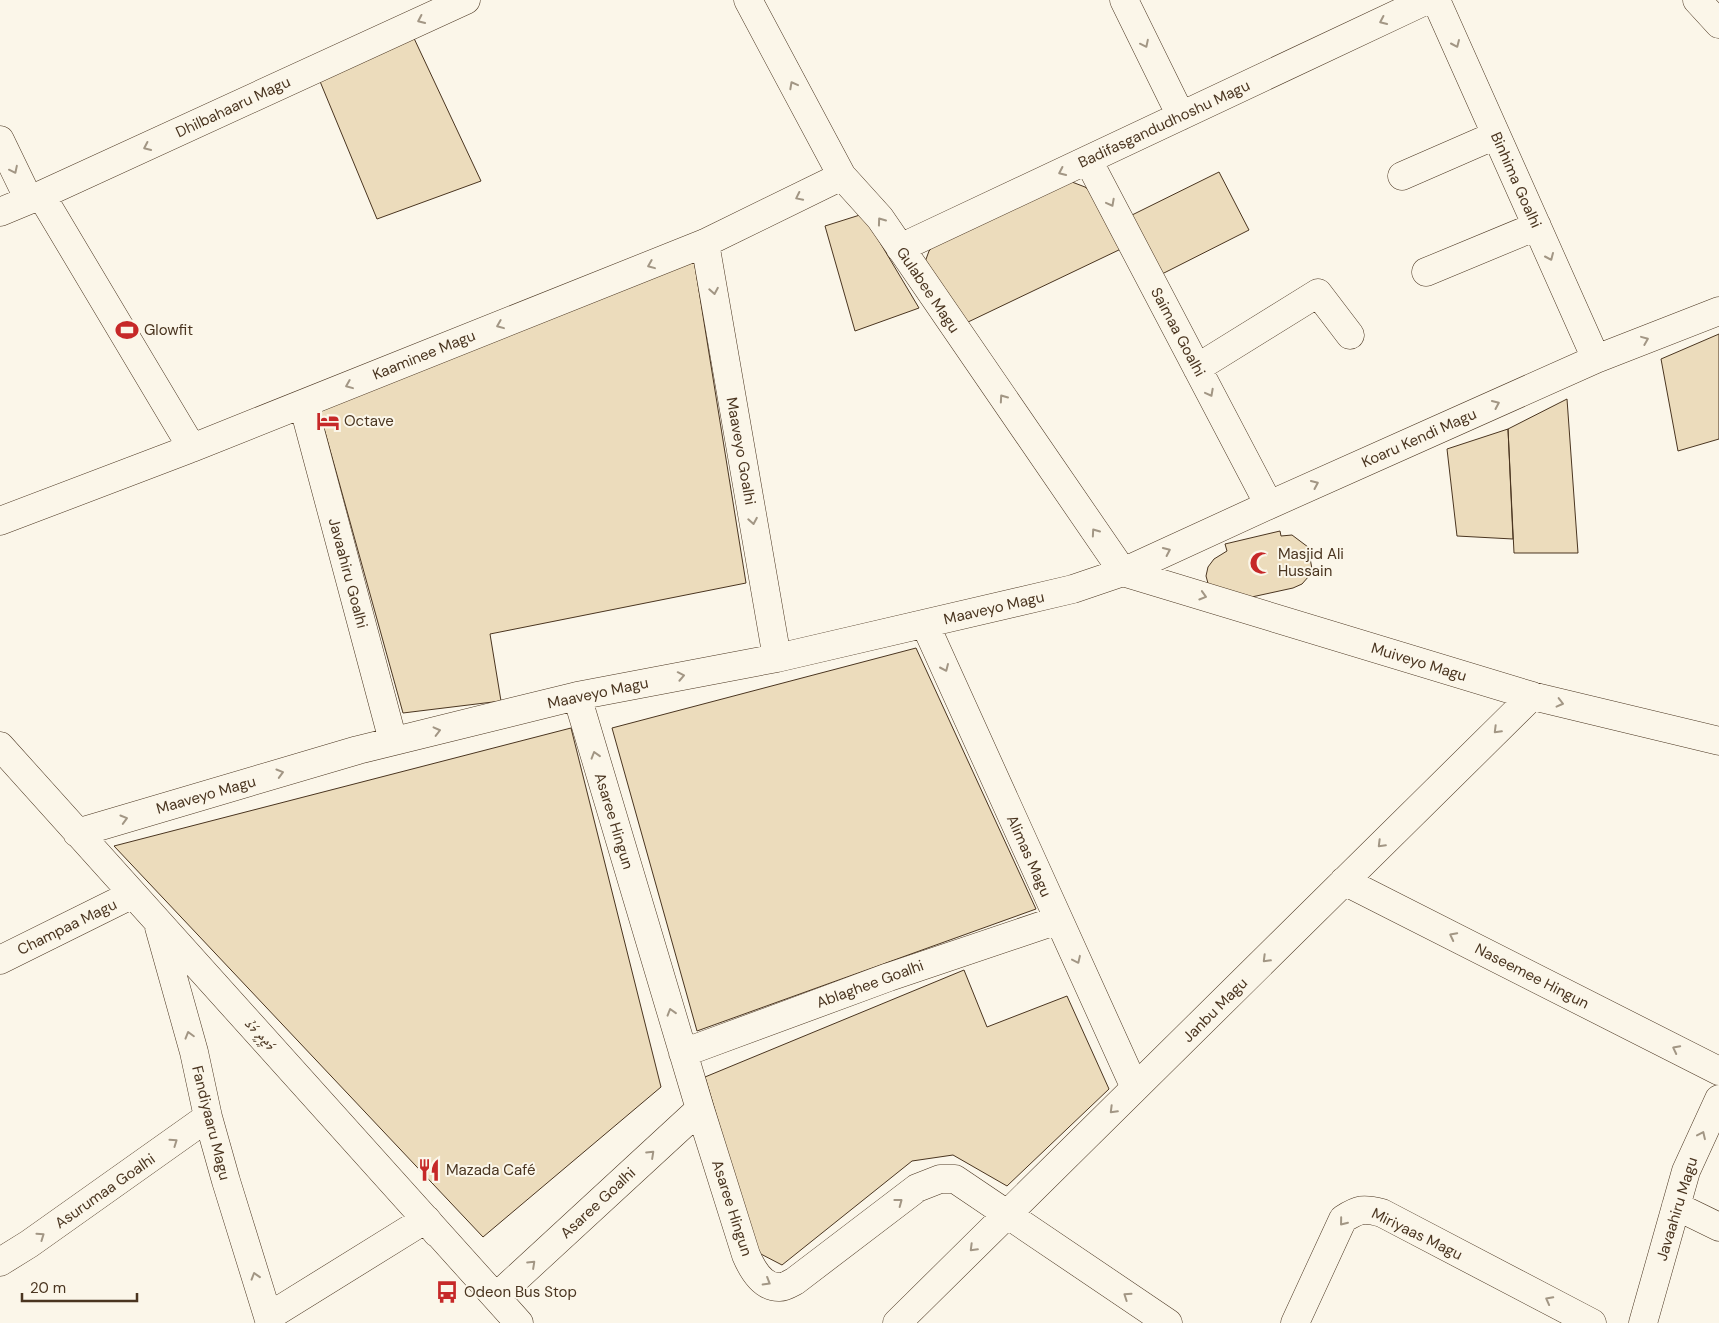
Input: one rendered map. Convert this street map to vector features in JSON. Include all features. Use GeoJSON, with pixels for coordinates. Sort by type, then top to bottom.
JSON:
{"type":"FeatureCollection","features":[{"type":"Feature","properties":{"kind":"street","name":"Dhilbahaaru Magu"},"geometry":{"type":"LineString","coordinates":[[0,212],[35,198],[466,0]]}},
{"type":"Feature","properties":{"kind":"street","name":"Gulabee Magu"},"geometry":{"type":"LineString","coordinates":[[748,0],[842,176],[880,218],[1123,572]]}},
{"type":"Feature","properties":{"kind":"street"},"geometry":{"type":"LineString","coordinates":[[1124,0],[1181,116]]}},
{"type":"Feature","properties":{"kind":"street","name":"Badifasgandudhoshu Magu"},"geometry":{"type":"LineString","coordinates":[[900,248],[1427,0]]}},
{"type":"Feature","properties":{"kind":"street","name":"Binhima Goalhi"},"geometry":{"type":"LineString","coordinates":[[1436,0],[1596,359]]}},
{"type":"Feature","properties":{"kind":"street"},"geometry":{"type":"LineString","coordinates":[[1697,0],[1719,24]]}},
{"type":"Feature","properties":{"kind":"street"},"geometry":{"type":"LineString","coordinates":[[1402,176],[1496,135]]}},
{"type":"Feature","properties":{"kind":"street"},"geometry":{"type":"LineString","coordinates":[[0,140],[192,448]]}},
{"type":"Feature","properties":{"kind":"street","name":"Saimaa Goalhi"},"geometry":{"type":"LineString","coordinates":[[1088,160],[1269,505]]}},
{"type":"Feature","properties":{"kind":"street","name":"Kaaminee Magu"},"geometry":{"type":"LineString","coordinates":[[0,521],[192,448],[706,243],[842,176]]}},
{"type":"Feature","properties":{"kind":"street"},"geometry":{"type":"LineString","coordinates":[[1426,272],[1537,226]]}},
{"type":"Feature","properties":{"kind":"street","name":"Maaveyo Goalhi"},"geometry":{"type":"LineString","coordinates":[[706,243],[777,658]]}},
{"type":"Feature","properties":{"kind":"street"},"geometry":{"type":"LineString","coordinates":[[1197,368],[1318,293],[1350,335]]}},
{"type":"Feature","properties":{"kind":"street","name":"Koaru Kendi Magu"},"geometry":{"type":"LineString","coordinates":[[1123,572],[1596,359],[1719,311]]}},
{"type":"Feature","properties":{"kind":"street","name":"Javaahiru Goalhi"},"geometry":{"type":"LineString","coordinates":[[303,404],[393,741]]}},
{"type":"Feature","properties":{"kind":"street","name":"Maaveyo Magu"},"geometry":{"type":"LineString","coordinates":[[77,832],[393,741],[577,696],[777,658],[925,624],[1072,589],[1123,572]]}},
{"type":"Feature","properties":{"kind":"street","name":"Muiveyo Magu"},"geometry":{"type":"LineString","coordinates":[[1123,572],[1532,696],[1719,741]]}},
{"type":"Feature","properties":{"kind":"street","name":"Alimas Magu"},"geometry":{"type":"LineString","coordinates":[[925,624],[1136,1088]]}},
{"type":"Feature","properties":{"kind":"street","name":"Asaree Hingun"},"geometry":{"type":"LineString","coordinates":[[577,696],[683,1053],[753,1272],[767,1284],[781,1288],[796,1280],[916,1188],[940,1179],[955,1179],[1168,1323]]}},
{"type":"Feature","properties":{"kind":"street","name":"Janbu Magu"},"geometry":{"type":"LineString","coordinates":[[897,1323],[1532,696]]}},
{"type":"Feature","properties":{"kind":"street","name":"މަޖީދީ މަގު"},"geometry":{"type":"LineString","coordinates":[[0,746],[519,1323]]}},
{"type":"Feature","properties":{"kind":"street","name":"Naseemee Hingun"},"geometry":{"type":"LineString","coordinates":[[1344,881],[1719,1071]]}},
{"type":"Feature","properties":{"kind":"street","name":"Champaa Magu"},"geometry":{"type":"LineString","coordinates":[[0,960],[133,894]]}},
{"type":"Feature","properties":{"kind":"street","name":"Ablaghee Goalhi"},"geometry":{"type":"LineString","coordinates":[[683,1053],[889,977],[1058,920]]}},
{"type":"Feature","properties":{"kind":"street","name":"Fandiyaaru Magu"},"geometry":{"type":"LineString","coordinates":[[157,921],[194,1052],[208,1118],[269,1320]]}},
{"type":"Feature","properties":{"kind":"street","name":"Javaahiru Magu"},"geometry":{"type":"LineString","coordinates":[[1643,1323],[1686,1171],[1719,1099]]}},
{"type":"Feature","properties":{"kind":"street","name":"Asaree Goalhi"},"geometry":{"type":"LineString","coordinates":[[496,1297],[700,1108]]}},
{"type":"Feature","properties":{"kind":"street","name":"Asurumaa Goalhi"},"geometry":{"type":"LineString","coordinates":[[0,1262],[30,1244],[208,1118]]}},
{"type":"Feature","properties":{"kind":"street"},"geometry":{"type":"LineString","coordinates":[[1676,1206],[1719,1227]]}},
{"type":"Feature","properties":{"kind":"street","name":"Miriyaas Magu"},"geometry":{"type":"LineString","coordinates":[[1295,1323],[1343,1219],[1357,1210],[1366,1209],[1382,1213],[1592,1323]]}},
{"type":"Feature","properties":{"kind":"street"},"geometry":{"type":"LineString","coordinates":[[269,1320],[426,1219],[513,1323]]}},
{"type":"Feature","properties":{"kind":"building"},"geometry":{"type":"Polygon","coordinates":[[[412,34],[481,181],[377,219],[319,79],[412,34]]]}},
{"type":"Feature","properties":{"kind":"building"},"geometry":{"type":"Polygon","coordinates":[[[1219,172],[1249,230],[1160,275],[1130,216],[1219,172]]]}},
{"type":"Feature","properties":{"kind":"building"},"geometry":{"type":"Polygon","coordinates":[[[1072,182],[1085,187],[1096,196],[1123,248],[966,323],[925,262],[929,251],[938,242],[1072,182]]]}},
{"type":"Feature","properties":{"kind":"building"},"geometry":{"type":"Polygon","coordinates":[[[863,214],[919,308],[855,331],[825,226],[863,214]]]}},
{"type":"Feature","properties":{"kind":"building"},"geometry":{"type":"Polygon","coordinates":[[[694,260],[746,583],[490,634],[501,701],[403,713],[319,410],[694,260]]]}},
{"type":"Feature","properties":{"kind":"building"},"geometry":{"type":"Polygon","coordinates":[[[1719,334],[1719,439],[1678,451],[1661,359],[1719,334]]]}},
{"type":"Feature","properties":{"kind":"building"},"geometry":{"type":"Polygon","coordinates":[[[1567,399],[1578,553],[1514,553],[1508,429],[1567,399]]]}},
{"type":"Feature","properties":{"kind":"building"},"geometry":{"type":"Polygon","coordinates":[[[1508,429],[1513,539],[1457,536],[1447,449],[1508,429]]]}},
{"type":"Feature","properties":{"kind":"building","name":"Masjid Ali Hussain"},"geometry":{"type":"Polygon","coordinates":[[[1280,531],[1281,536],[1292,535],[1308,547],[1312,569],[1302,584],[1293,588],[1238,600],[1209,587],[1206,576],[1208,567],[1214,559],[1227,551],[1225,544],[1280,531]]]}},
{"type":"Feature","properties":{"kind":"building"},"geometry":{"type":"Polygon","coordinates":[[[916,648],[1036,909],[697,1031],[612,728],[916,648]]]}},
{"type":"Feature","properties":{"kind":"building"},"geometry":{"type":"Polygon","coordinates":[[[571,728],[661,1087],[483,1237],[114,846],[571,728]]]}},
{"type":"Feature","properties":{"kind":"building"},"geometry":{"type":"Polygon","coordinates":[[[964,970],[987,1027],[1067,996],[1109,1089],[1007,1186],[953,1155],[912,1161],[782,1265],[757,1252],[705,1077],[964,970]]]}},
{"type":"Feature","properties":{"kind":"place","name":"Glowfit"},"geometry":{"type":"Point","coordinates":[127,330]}},
{"type":"Feature","properties":{"kind":"place","name":"Octave"},"geometry":{"type":"Point","coordinates":[328,421]}},
{"type":"Feature","properties":{"kind":"place","name":"Masjid Ali Hussain"},"geometry":{"type":"Point","coordinates":[1261,563]}},
{"type":"Feature","properties":{"kind":"place","name":"Mazada Café"},"geometry":{"type":"Point","coordinates":[429,1170]}},
{"type":"Feature","properties":{"kind":"place","name":"Odeon Bus Stop"},"geometry":{"type":"Point","coordinates":[447,1292]}}]}
